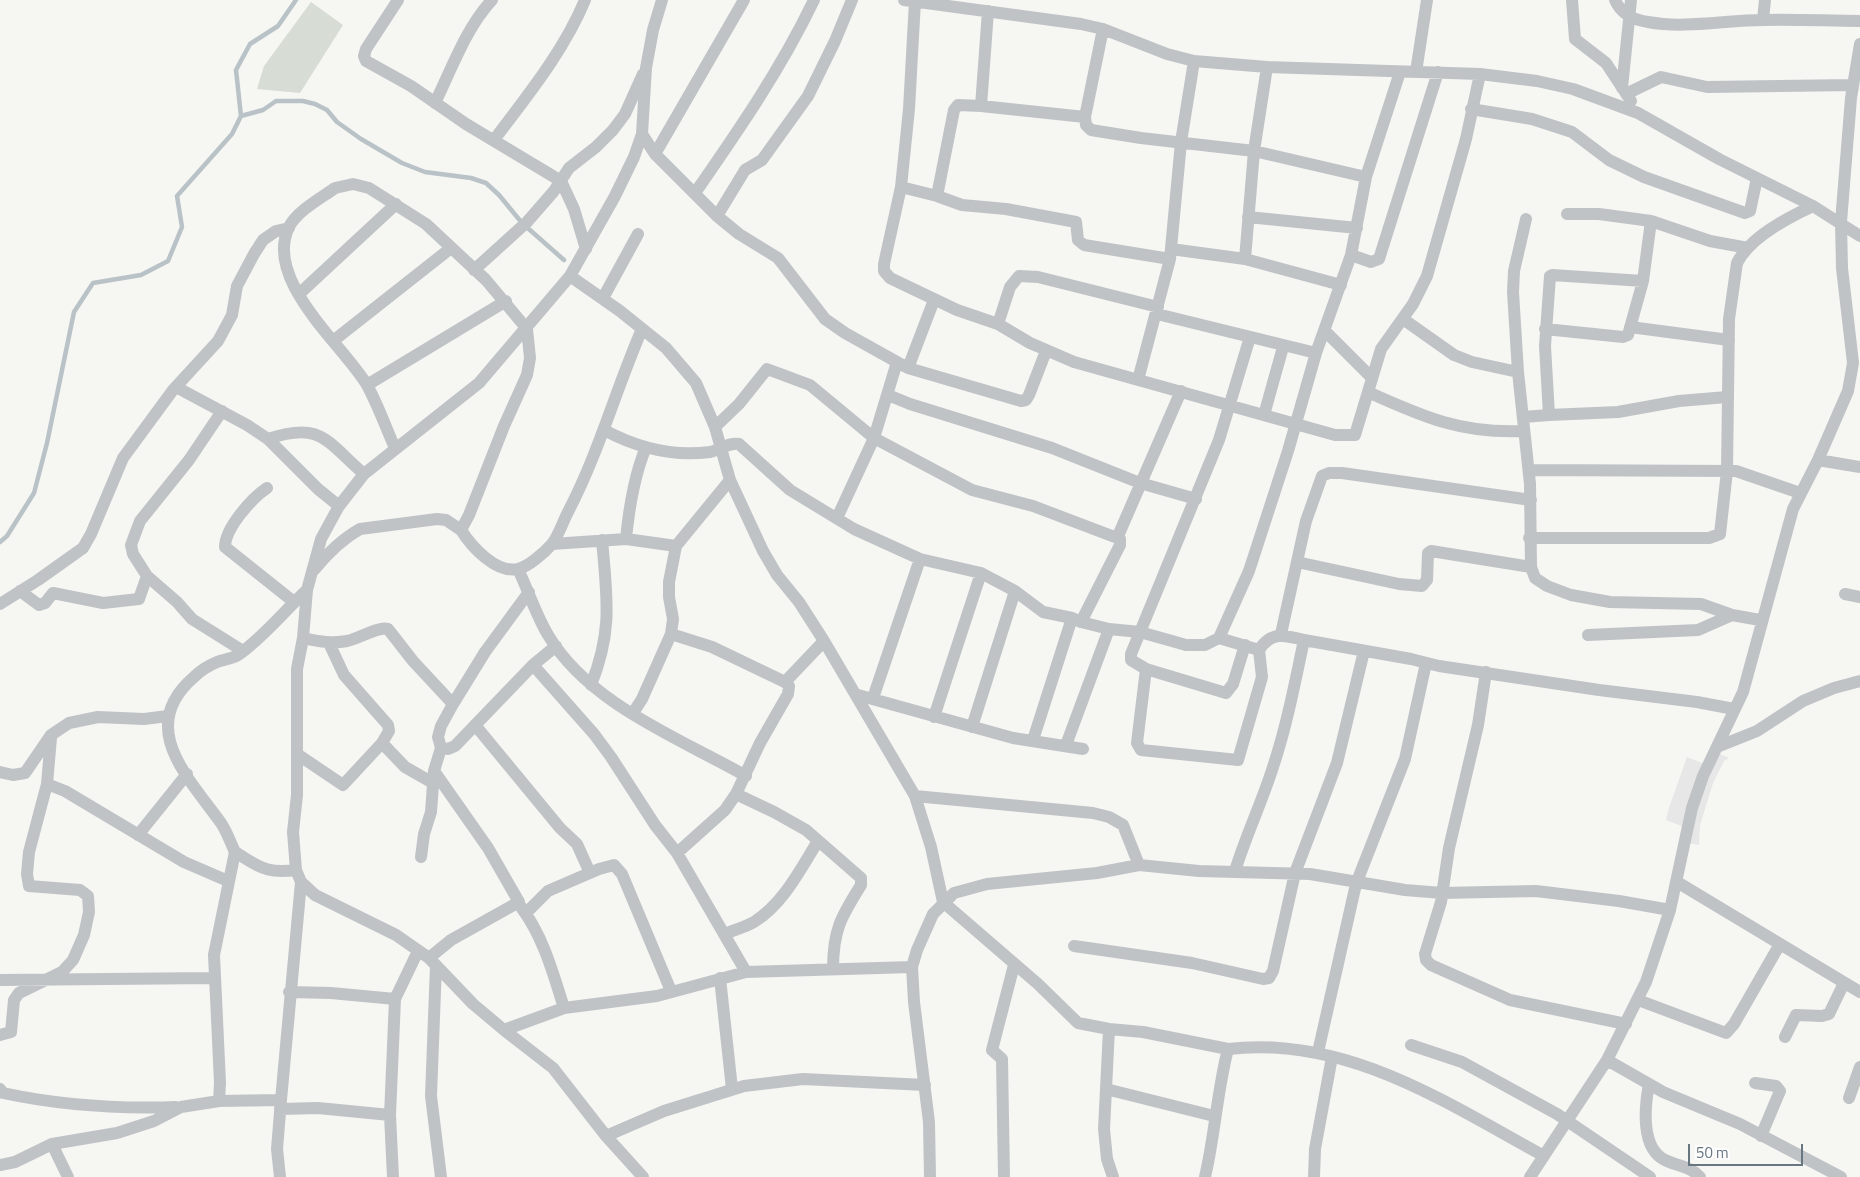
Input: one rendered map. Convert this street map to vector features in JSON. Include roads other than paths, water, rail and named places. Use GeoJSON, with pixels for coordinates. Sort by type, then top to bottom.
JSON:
{"type":"FeatureCollection","features":[{"type":"Feature","properties":{"kind":"street"},"geometry":{"type":"LineString","coordinates":[[398,0],[366,48],[364,56],[366,60],[411,86],[561,181],[574,209],[586,249]]}},
{"type":"Feature","properties":{"kind":"street"},"geometry":{"type":"LineString","coordinates":[[436,103],[478,17],[492,0]]}},
{"type":"Feature","properties":{"kind":"street"},"geometry":{"type":"LineString","coordinates":[[494,140],[544,72],[579,16],[585,0]]}},
{"type":"Feature","properties":{"kind":"street"},"geometry":{"type":"LineString","coordinates":[[280,1177],[278,1149],[280,1104],[298,876],[292,832],[298,795],[296,668],[303,638],[307,590],[321,539],[339,506],[364,474],[395,448],[444,412],[479,382],[527,329],[570,276],[634,157],[642,134],[646,68],[653,30],[662,0]]}},
{"type":"Feature","properties":{"kind":"street"},"geometry":{"type":"LineString","coordinates":[[655,154],[744,0]]}},
{"type":"Feature","properties":{"kind":"street"},"geometry":{"type":"LineString","coordinates":[[695,193],[751,112],[800,28],[814,0]]}},
{"type":"Feature","properties":{"kind":"street"},"geometry":{"type":"LineString","coordinates":[[717,216],[745,170],[762,160],[808,96],[835,41],[852,0]]}},
{"type":"Feature","properties":{"kind":"street"},"geometry":{"type":"LineString","coordinates":[[1416,72],[1427,0]]}},
{"type":"Feature","properties":{"kind":"street"},"geometry":{"type":"LineString","coordinates":[[1572,0],[1575,39],[1606,63],[1638,113]]}},
{"type":"Feature","properties":{"kind":"street"},"geometry":{"type":"LineString","coordinates":[[1615,0],[1622,11],[1630,17],[1665,24],[1763,20],[1860,21]]}},
{"type":"Feature","properties":{"kind":"street"},"geometry":{"type":"LineString","coordinates":[[1624,91],[1631,0]]}},
{"type":"Feature","properties":{"kind":"street"},"geometry":{"type":"LineString","coordinates":[[1763,20],[1765,0]]}},
{"type":"Feature","properties":{"kind":"street"},"geometry":{"type":"LineString","coordinates":[[1480,74],[1466,139],[1427,276],[1403,319],[1381,349],[1355,435],[1335,435],[1295,425],[1074,362],[1046,351],[998,324],[934,300],[890,278],[884,271],[901,187],[909,109],[910,1],[1103,29],[1167,54],[1194,61],[1267,66],[1480,74],[1537,81],[1573,89],[1638,113],[1813,206],[1841,222],[1860,236]]}},
{"type":"Feature","properties":{"kind":"street"},"geometry":{"type":"LineString","coordinates":[[981,106],[988,11]]}},
{"type":"Feature","properties":{"kind":"street"},"geometry":{"type":"LineString","coordinates":[[1103,29],[1085,117],[1088,127],[1101,133],[1254,150],[1366,177]]}},
{"type":"Feature","properties":{"kind":"street"},"geometry":{"type":"LineString","coordinates":[[1530,1177],[1607,1060],[1638,1000],[1670,910],[1692,808],[1703,776],[1734,709],[1751,664],[1760,620],[1793,509],[1818,460],[1848,391],[1853,363],[1842,268],[1841,222],[1855,99],[1853,85],[1860,44]]}},
{"type":"Feature","properties":{"kind":"street"},"geometry":{"type":"LineString","coordinates":[[1138,380],[1158,310],[1171,254],[1181,142],[1194,61]]}},
{"type":"Feature","properties":{"kind":"street"},"geometry":{"type":"LineString","coordinates":[[1245,259],[1254,150],[1267,66]]}},
{"type":"Feature","properties":{"kind":"street"},"geometry":{"type":"LineString","coordinates":[[474,270],[527,222],[554,192],[569,168],[613,130],[625,114],[646,68]]}},
{"type":"Feature","properties":{"kind":"street"},"geometry":{"type":"LineString","coordinates":[[604,430],[620,438],[659,450],[710,452],[739,444],[790,490],[873,538],[920,559],[981,573],[1015,591],[1043,612],[1108,629],[1140,632],[1186,645],[1205,645],[1219,638],[1249,571],[1316,354],[1352,255],[1366,177],[1400,72]]}},
{"type":"Feature","properties":{"kind":"street"},"geometry":{"type":"LineString","coordinates":[[1352,255],[1371,262],[1379,259],[1438,72]]}},
{"type":"Feature","properties":{"kind":"street"},"geometry":{"type":"LineString","coordinates":[[1624,91],[1661,77],[1706,87],[1853,85]]}},
{"type":"Feature","properties":{"kind":"street"},"geometry":{"type":"LineString","coordinates":[[937,196],[954,110],[958,105],[1085,117]]}},
{"type":"Feature","properties":{"kind":"street"},"geometry":{"type":"LineString","coordinates":[[1472,110],[1532,119],[1572,132],[1609,160],[1644,177],[1745,213],[1750,211],[1758,178]]}},
{"type":"Feature","properties":{"kind":"street"},"geometry":{"type":"LineString","coordinates":[[642,134],[655,154],[717,216],[739,234],[778,258],[825,319],[845,333],[908,368],[1021,401],[1026,400],[1029,395],[1046,351]]}},
{"type":"Feature","properties":{"kind":"street"},"geometry":{"type":"LineString","coordinates":[[395,448],[367,385],[299,294],[287,267],[285,242],[289,228],[294,220],[335,188],[343,186],[361,185],[396,204],[439,234],[506,301],[527,329],[530,358],[527,375],[461,530]]}},
{"type":"Feature","properties":{"kind":"street"},"geometry":{"type":"LineString","coordinates":[[901,187],[937,196],[962,205],[1006,209],[1076,222],[1078,240],[1084,245],[1245,259],[1341,285]]}},
{"type":"Feature","properties":{"kind":"street"},"geometry":{"type":"LineString","coordinates":[[299,294],[396,204]]}},
{"type":"Feature","properties":{"kind":"street"},"geometry":{"type":"LineString","coordinates":[[1529,538],[1717,536],[1722,525],[1727,470],[1729,319],[1737,263],[1748,248],[1790,218],[1813,206]]}},
{"type":"Feature","properties":{"kind":"street"},"geometry":{"type":"LineString","coordinates":[[1567,214],[1599,214],[1651,221],[1710,241],[1748,248]]}},
{"type":"Feature","properties":{"kind":"street"},"geometry":{"type":"LineString","coordinates":[[1248,217],[1357,228]]}},
{"type":"Feature","properties":{"kind":"street"},"geometry":{"type":"LineString","coordinates":[[1526,219],[1516,257],[1514,278],[1518,372],[1531,500],[1529,538],[1531,567],[1535,578],[1542,584],[1571,595],[1610,602],[1701,604],[1732,615],[1760,620]]}},
{"type":"Feature","properties":{"kind":"street"},"geometry":{"type":"LineString","coordinates":[[1545,330],[1624,337],[1628,335],[1643,281],[1651,221]]}},
{"type":"Feature","properties":{"kind":"street"},"geometry":{"type":"LineString","coordinates":[[0,604],[83,548],[91,534],[123,458],[176,387],[218,341],[232,315],[237,286],[263,240],[276,231],[289,228]]}},
{"type":"Feature","properties":{"kind":"street"},"geometry":{"type":"LineString","coordinates":[[603,298],[638,234]]}},
{"type":"Feature","properties":{"kind":"street"},"geometry":{"type":"LineString","coordinates":[[333,341],[451,248]]}},
{"type":"Feature","properties":{"kind":"street"},"geometry":{"type":"LineString","coordinates":[[1548,415],[1545,330],[1552,275],[1643,281]]}},
{"type":"Feature","properties":{"kind":"street"},"geometry":{"type":"LineString","coordinates":[[570,276],[603,298],[680,362],[696,383],[715,427],[730,480],[747,522],[776,575],[799,602],[858,695],[915,796],[931,847],[943,902],[1014,966],[1038,984],[1078,1023],[1109,1029],[1143,1032],[1228,1049],[1258,1046],[1318,1052],[1366,1066],[1425,1090],[1544,1156]]}},
{"type":"Feature","properties":{"kind":"street"},"geometry":{"type":"LineString","coordinates":[[998,324],[1010,287],[1019,276],[1038,277],[1283,347],[1316,354]]}},
{"type":"Feature","properties":{"kind":"street"},"geometry":{"type":"LineString","coordinates":[[908,368],[934,300]]}},
{"type":"Feature","properties":{"kind":"street"},"geometry":{"type":"LineString","coordinates":[[367,385],[506,301]]}},
{"type":"Feature","properties":{"kind":"street"},"geometry":{"type":"LineString","coordinates":[[1403,319],[1454,355],[1478,364],[1518,372]]}},
{"type":"Feature","properties":{"kind":"street"},"geometry":{"type":"LineString","coordinates":[[1630,327],[1729,340]]}},
{"type":"Feature","properties":{"kind":"street"},"geometry":{"type":"LineString","coordinates":[[310,575],[324,557],[351,534],[360,529],[437,518],[446,520],[461,530],[474,549],[498,565],[518,569],[552,544],[582,486],[604,430],[621,378],[642,330]]}},
{"type":"Feature","properties":{"kind":"street"},"geometry":{"type":"LineString","coordinates":[[1325,331],[1371,377]]}},
{"type":"Feature","properties":{"kind":"street"},"geometry":{"type":"LineString","coordinates":[[1245,645],[1233,684],[1226,693],[1146,669],[1130,659],[1219,440],[1250,337]]}},
{"type":"Feature","properties":{"kind":"street"},"geometry":{"type":"LineString","coordinates":[[1264,415],[1283,347]]}},
{"type":"Feature","properties":{"kind":"street"},"geometry":{"type":"LineString","coordinates":[[837,518],[874,438],[897,362]]}},
{"type":"Feature","properties":{"kind":"street"},"geometry":{"type":"LineString","coordinates":[[715,427],[739,404],[767,369],[810,385],[874,438],[972,490],[1033,506],[1118,536]]}},
{"type":"Feature","properties":{"kind":"street"},"geometry":{"type":"LineString","coordinates":[[176,387],[268,438],[318,489],[339,506]]}},
{"type":"Feature","properties":{"kind":"street"},"geometry":{"type":"LineString","coordinates":[[1033,740],[1076,620],[1120,543],[1118,536],[1181,391]]}},
{"type":"Feature","properties":{"kind":"street"},"geometry":{"type":"LineString","coordinates":[[1368,392],[1409,411],[1450,425],[1495,432],[1524,431]]}},
{"type":"Feature","properties":{"kind":"street"},"geometry":{"type":"LineString","coordinates":[[888,395],[934,412],[1052,448],[1140,483],[1196,499]]}},
{"type":"Feature","properties":{"kind":"street"},"geometry":{"type":"LineString","coordinates":[[1523,417],[1618,412],[1679,401],[1727,397]]}},
{"type":"Feature","properties":{"kind":"street"},"geometry":{"type":"LineString","coordinates":[[222,411],[201,444],[140,521],[131,545],[133,554],[147,576],[177,602],[192,619],[243,652]]}},
{"type":"Feature","properties":{"kind":"street"},"geometry":{"type":"LineString","coordinates":[[268,438],[295,430],[314,433],[324,438],[364,474]]}},
{"type":"Feature","properties":{"kind":"street"},"geometry":{"type":"LineString","coordinates":[[626,539],[630,506],[640,461],[646,447]]}},
{"type":"Feature","properties":{"kind":"street"},"geometry":{"type":"LineString","coordinates":[[1818,460],[1860,467]]}},
{"type":"Feature","properties":{"kind":"street"},"geometry":{"type":"LineString","coordinates":[[1529,470],[1727,470],[1749,473],[1800,493]]}},
{"type":"Feature","properties":{"kind":"street"},"geometry":{"type":"LineString","coordinates":[[1281,634],[1308,514],[1322,476],[1325,474],[1342,473],[1531,500]]}},
{"type":"Feature","properties":{"kind":"street"},"geometry":{"type":"LineString","coordinates":[[633,713],[664,653],[671,634],[673,619],[669,597],[669,582],[676,546],[730,480]]}},
{"type":"Feature","properties":{"kind":"street"},"geometry":{"type":"LineString","coordinates":[[268,488],[256,496],[244,510],[234,524],[225,547],[294,602]]}},
{"type":"Feature","properties":{"kind":"street"},"geometry":{"type":"LineString","coordinates":[[552,544],[626,539],[676,546]]}},
{"type":"Feature","properties":{"kind":"street"},"geometry":{"type":"LineString","coordinates":[[591,685],[606,637],[608,609],[602,540]]}},
{"type":"Feature","properties":{"kind":"street"},"geometry":{"type":"LineString","coordinates":[[1297,562],[1399,584],[1422,586],[1426,580],[1428,552],[1431,551],[1531,567]]}},
{"type":"Feature","properties":{"kind":"street"},"geometry":{"type":"LineString","coordinates":[[873,698],[920,559]]}},
{"type":"Feature","properties":{"kind":"street"},"geometry":{"type":"LineString","coordinates":[[518,569],[548,635],[591,685],[646,723],[746,776]]}},
{"type":"Feature","properties":{"kind":"street"},"geometry":{"type":"LineString","coordinates":[[934,717],[981,573]]}},
{"type":"Feature","properties":{"kind":"street"},"geometry":{"type":"LineString","coordinates":[[20,591],[39,605],[45,603],[53,594],[103,603],[139,598],[147,576]]}},
{"type":"Feature","properties":{"kind":"street"},"geometry":{"type":"LineString","coordinates":[[219,1101],[220,1083],[214,978],[217,934],[235,852],[228,833],[170,748],[166,730],[168,716],[182,690],[195,676],[217,662],[243,652],[307,590]]}},
{"type":"Feature","properties":{"kind":"street"},"geometry":{"type":"LineString","coordinates":[[972,727],[1015,591]]}},
{"type":"Feature","properties":{"kind":"street"},"geometry":{"type":"LineString","coordinates":[[421,857],[424,834],[430,812],[433,777],[441,748],[439,731],[485,652],[529,592]]}},
{"type":"Feature","properties":{"kind":"street"},"geometry":{"type":"LineString","coordinates":[[1845,594],[1860,597]]}},
{"type":"Feature","properties":{"kind":"street"},"geometry":{"type":"LineString","coordinates":[[1588,635],[1698,630],[1732,615]]}},
{"type":"Feature","properties":{"kind":"street"},"geometry":{"type":"LineString","coordinates":[[303,638],[329,643],[363,637],[381,628],[388,629],[413,661],[453,704]]}},
{"type":"Feature","properties":{"kind":"street"},"geometry":{"type":"LineString","coordinates":[[1066,745],[1108,629]]}},
{"type":"Feature","properties":{"kind":"street"},"geometry":{"type":"LineString","coordinates":[[671,634],[712,647],[785,682],[789,686],[789,690],[760,743],[736,794],[725,810],[677,853]]}},
{"type":"Feature","properties":{"kind":"street"},"geometry":{"type":"LineString","coordinates":[[1146,669],[1138,743],[1141,750],[1206,755],[1236,761],[1240,757],[1262,677],[1259,650],[1264,641],[1281,634],[1426,663],[1734,709]]}},
{"type":"Feature","properties":{"kind":"street"},"geometry":{"type":"LineString","coordinates":[[1219,638],[1259,650]]}},
{"type":"Feature","properties":{"kind":"street"},"geometry":{"type":"LineString","coordinates":[[785,682],[824,640]]}},
{"type":"Feature","properties":{"kind":"street"},"geometry":{"type":"LineString","coordinates":[[1235,871],[1285,726],[1304,640]]}},
{"type":"Feature","properties":{"kind":"street"},"geometry":{"type":"LineString","coordinates":[[297,754],[343,785],[382,742],[389,731],[388,725],[344,675],[329,643]]}},
{"type":"Feature","properties":{"kind":"street"},"geometry":{"type":"LineString","coordinates":[[441,748],[448,749],[455,746],[533,665],[556,646]]}},
{"type":"Feature","properties":{"kind":"street"},"geometry":{"type":"LineString","coordinates":[[1074,946],[1192,963],[1268,979],[1273,971],[1295,873],[1337,763],[1364,651]]}},
{"type":"Feature","properties":{"kind":"street"},"geometry":{"type":"LineString","coordinates":[[1318,1052],[1356,884],[1405,759],[1426,663]]}},
{"type":"Feature","properties":{"kind":"street"},"geometry":{"type":"LineString","coordinates":[[533,665],[594,734],[655,825],[677,853],[746,972]]}},
{"type":"Feature","properties":{"kind":"street"},"geometry":{"type":"LineString","coordinates":[[1486,672],[1478,725],[1449,848],[1442,892],[1425,954],[1426,960],[1432,965],[1510,1000],[1626,1024]]}},
{"type":"Feature","properties":{"kind":"street"},"geometry":{"type":"LineString","coordinates":[[1717,747],[1757,731],[1812,697],[1860,681]]}},
{"type":"Feature","properties":{"kind":"street"},"geometry":{"type":"LineString","coordinates":[[858,695],[1012,738],[1083,749]]}},
{"type":"Feature","properties":{"kind":"street"},"geometry":{"type":"LineString","coordinates":[[0,772],[13,775],[25,772],[51,735],[69,723],[84,719],[144,719],[168,716]]}},
{"type":"Feature","properties":{"kind":"street"},"geometry":{"type":"LineString","coordinates":[[474,725],[560,828],[572,837],[590,873]]}},
{"type":"Feature","properties":{"kind":"street"},"geometry":{"type":"LineString","coordinates":[[0,1035],[11,1032],[14,1000],[19,993],[62,972],[73,960],[84,935],[89,912],[88,896],[80,890],[29,886],[26,874],[29,852],[47,784],[51,735]]}},
{"type":"Feature","properties":{"kind":"street"},"geometry":{"type":"LineString","coordinates":[[382,742],[405,767],[433,777],[488,848],[546,954],[564,1008]]}},
{"type":"Feature","properties":{"kind":"street"},"geometry":{"type":"LineString","coordinates":[[138,834],[186,774]]}},
{"type":"Feature","properties":{"kind":"street"},"geometry":{"type":"LineString","coordinates":[[47,784],[65,791],[184,862],[228,881]]}},
{"type":"Feature","properties":{"kind":"street"},"geometry":{"type":"LineString","coordinates":[[736,794],[793,822],[857,873],[862,880],[838,924],[834,943],[833,969]]}},
{"type":"Feature","properties":{"kind":"street"},"geometry":{"type":"LineString","coordinates":[[915,796],[1026,806],[1109,817],[1123,825],[1139,865]]}},
{"type":"Feature","properties":{"kind":"street"},"geometry":{"type":"LineString","coordinates":[[725,934],[753,922],[769,910],[786,891],[818,841]]}},
{"type":"Feature","properties":{"kind":"street"},"geometry":{"type":"LineString","coordinates":[[235,852],[253,864],[269,871],[298,876],[314,895],[396,935],[428,958],[473,1004],[553,1068],[606,1136],[643,1177]]}},
{"type":"Feature","properties":{"kind":"street"},"geometry":{"type":"LineString","coordinates":[[393,1177],[390,1115],[395,999],[428,958],[451,940],[522,908],[548,891],[610,864],[622,874],[671,992]]}},
{"type":"Feature","properties":{"kind":"street"},"geometry":{"type":"LineString","coordinates":[[930,1177],[929,1122],[914,1002],[912,967],[917,950],[934,914],[943,902],[954,893],[987,884],[1097,872],[1139,865],[1200,871],[1295,873],[1356,884],[1442,892],[1536,891],[1619,901],[1670,910]]}},
{"type":"Feature","properties":{"kind":"street"},"geometry":{"type":"LineString","coordinates":[[1677,882],[1860,992]]}},
{"type":"Feature","properties":{"kind":"street"},"geometry":{"type":"LineString","coordinates":[[1638,1000],[1726,1033],[1734,1024],[1780,944]]}},
{"type":"Feature","properties":{"kind":"street"},"geometry":{"type":"LineString","coordinates":[[428,958],[431,1096],[442,1177]]}},
{"type":"Feature","properties":{"kind":"street"},"geometry":{"type":"LineString","coordinates":[[1004,1177],[1002,1059],[992,1050],[1014,966]]}},
{"type":"Feature","properties":{"kind":"street"},"geometry":{"type":"LineString","coordinates":[[504,1030],[564,1008],[594,1002],[642,998],[746,972],[912,967]]}},
{"type":"Feature","properties":{"kind":"street"},"geometry":{"type":"LineString","coordinates":[[0,980],[214,978]]}},
{"type":"Feature","properties":{"kind":"street"},"geometry":{"type":"LineString","coordinates":[[720,978],[732,1089]]}},
{"type":"Feature","properties":{"kind":"street"},"geometry":{"type":"LineString","coordinates":[[1785,1037],[1796,1015],[1822,1016],[1828,1014],[1844,983]]}},
{"type":"Feature","properties":{"kind":"street"},"geometry":{"type":"LineString","coordinates":[[289,992],[331,993],[395,999]]}},
{"type":"Feature","properties":{"kind":"street"},"geometry":{"type":"LineString","coordinates":[[1109,1029],[1104,1129],[1107,1159],[1113,1177]]}},
{"type":"Feature","properties":{"kind":"street"},"geometry":{"type":"LineString","coordinates":[[1411,1045],[1462,1062],[1568,1121],[1650,1177]]}},
{"type":"Feature","properties":{"kind":"street"},"geometry":{"type":"LineString","coordinates":[[1205,1177],[1211,1154],[1214,1116],[1228,1049]]}},
{"type":"Feature","properties":{"kind":"street"},"geometry":{"type":"LineString","coordinates":[[1314,1177],[1315,1149],[1332,1057]]}},
{"type":"Feature","properties":{"kind":"street"},"geometry":{"type":"LineString","coordinates":[[1607,1060],[1649,1084],[1732,1120],[1841,1177]]}},
{"type":"Feature","properties":{"kind":"street"},"geometry":{"type":"LineString","coordinates":[[1849,1098],[1860,1068]]}},
{"type":"Feature","properties":{"kind":"street"},"geometry":{"type":"LineString","coordinates":[[606,1136],[664,1111],[732,1089],[771,1082],[803,1079],[924,1085]]}},
{"type":"Feature","properties":{"kind":"street"},"geometry":{"type":"LineString","coordinates":[[1755,1083],[1772,1085],[1780,1091],[1761,1136]]}},
{"type":"Feature","properties":{"kind":"street"},"geometry":{"type":"LineString","coordinates":[[1649,1084],[1646,1119],[1654,1150],[1662,1159],[1694,1171],[1700,1177]]}},
{"type":"Feature","properties":{"kind":"street"},"geometry":{"type":"LineString","coordinates":[[0,1089],[3,1093],[51,1101],[107,1106],[181,1107],[219,1101],[280,1104],[390,1115]]}},
{"type":"Feature","properties":{"kind":"street"},"geometry":{"type":"LineString","coordinates":[[1106,1089],[1214,1116]]}},
{"type":"Feature","properties":{"kind":"street"},"geometry":{"type":"LineString","coordinates":[[0,1165],[15,1162],[52,1144],[117,1133],[154,1121],[181,1107]]}},
{"type":"Feature","properties":{"kind":"street"},"geometry":{"type":"LineString","coordinates":[[52,1144],[68,1177]]}},
{"type":"Feature","properties":{"kind":"waterway"},"geometry":{"type":"LineString","coordinates":[[0,542],[7,536],[34,493],[47,443],[74,312],[93,283],[141,275],[168,261],[182,227],[177,196],[232,134],[241,116],[236,70],[250,44],[278,26],[296,0]]}},
{"type":"Feature","properties":{"kind":"waterway"},"geometry":{"type":"LineString","coordinates":[[241,116],[263,110],[276,101],[303,101],[315,104],[327,110],[337,122],[361,139],[402,163],[425,172],[471,178],[486,183],[499,195],[522,223],[564,260]]}}]}
